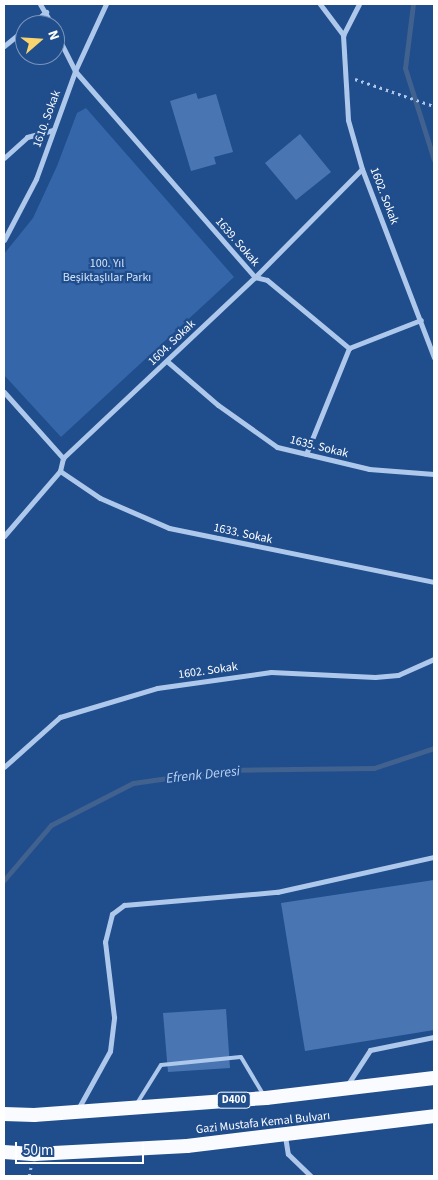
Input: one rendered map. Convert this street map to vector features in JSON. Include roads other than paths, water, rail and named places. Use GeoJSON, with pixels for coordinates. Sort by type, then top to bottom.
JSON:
{"type":"FeatureCollection","features":[{"type":"Feature","properties":{"kind":"highway","name":"Gazi Mustafa Kemal Bulvarı"},"geometry":{"type":"LineString","coordinates":[[4,1114],[34,1116],[135,1106],[266,1098],[434,1078]]}},
{"type":"Feature","properties":{"kind":"highway","name":"Gazi Mustafa Kemal Bulvarı"},"geometry":{"type":"LineString","coordinates":[[4,1152],[35,1154],[187,1146],[284,1136],[434,1116]]}},
{"type":"Feature","properties":{"kind":"street"},"geometry":{"type":"LineString","coordinates":[[40,4],[47,15]]}},
{"type":"Feature","properties":{"kind":"street","name":"1610. Sokak"},"geometry":{"type":"LineString","coordinates":[[4,240],[36,179],[75,71],[106,4]]}},
{"type":"Feature","properties":{"kind":"street"},"geometry":{"type":"LineString","coordinates":[[320,4],[344,35],[359,4]]}},
{"type":"Feature","properties":{"kind":"street"},"geometry":{"type":"LineString","coordinates":[[42,15],[46,12]]}},
{"type":"Feature","properties":{"kind":"street","name":"1602. Sokak"},"geometry":{"type":"LineString","coordinates":[[344,35],[348,120],[362,169],[434,358]]}},
{"type":"Feature","properties":{"kind":"street"},"geometry":{"type":"LineString","coordinates":[[4,46],[15,37]]}},
{"type":"Feature","properties":{"kind":"street","name":"1639. Sokak"},"geometry":{"type":"LineString","coordinates":[[65,51],[75,71],[255,278],[267,280],[349,348]]}},
{"type":"Feature","properties":{"kind":"street"},"geometry":{"type":"LineString","coordinates":[[4,158],[27,137],[53,130]]}},
{"type":"Feature","properties":{"kind":"street","name":"1604. Sokak"},"geometry":{"type":"LineString","coordinates":[[63,458],[168,362],[255,278],[362,169]]}},
{"type":"Feature","properties":{"kind":"street"},"geometry":{"type":"LineString","coordinates":[[306,454],[349,348],[421,320]]}},
{"type":"Feature","properties":{"kind":"street","name":"1635. Sokak"},"geometry":{"type":"LineString","coordinates":[[168,362],[218,404],[277,447],[369,469],[434,474]]}},
{"type":"Feature","properties":{"kind":"street"},"geometry":{"type":"LineString","coordinates":[[4,392],[63,458],[60,471],[4,536]]}},
{"type":"Feature","properties":{"kind":"street","name":"1633. Sokak"},"geometry":{"type":"LineString","coordinates":[[60,471],[100,498],[169,528],[434,582]]}},
{"type":"Feature","properties":{"kind":"street","name":"1602. Sokak"},"geometry":{"type":"LineString","coordinates":[[4,767],[60,717],[157,688],[271,672],[375,678],[398,675],[434,659]]}},
{"type":"Feature","properties":{"kind":"street"},"geometry":{"type":"LineString","coordinates":[[77,1112],[110,1051],[114,1017],[105,942],[112,914],[124,904],[277,892],[434,857]]}},
{"type":"Feature","properties":{"kind":"street"},"geometry":{"type":"LineString","coordinates":[[343,1090],[370,1050],[434,1036]]}},
{"type":"Feature","properties":{"kind":"street"},"geometry":{"type":"LineString","coordinates":[[284,1136],[288,1154],[311,1176]]}},
{"type":"Feature","properties":{"kind":"lane"},"geometry":{"type":"LineString","coordinates":[[135,1106],[161,1065],[241,1057],[266,1098]]}},
{"type":"Feature","properties":{"kind":"waterway","name":"Efrenk Deresi"},"geometry":{"type":"LineString","coordinates":[[413,4],[405,68],[434,160]]}},
{"type":"Feature","properties":{"kind":"waterway","name":"Efrenk Deresi"},"geometry":{"type":"LineString","coordinates":[[4,880],[51,825],[133,783],[224,770],[374,768],[434,748]]}},
{"type":"Feature","properties":{"kind":"park label","name":"100. Yıl Beşiktaşlılar Parkı"},"geometry":{"type":"Point","coordinates":[107,271]}}]}
